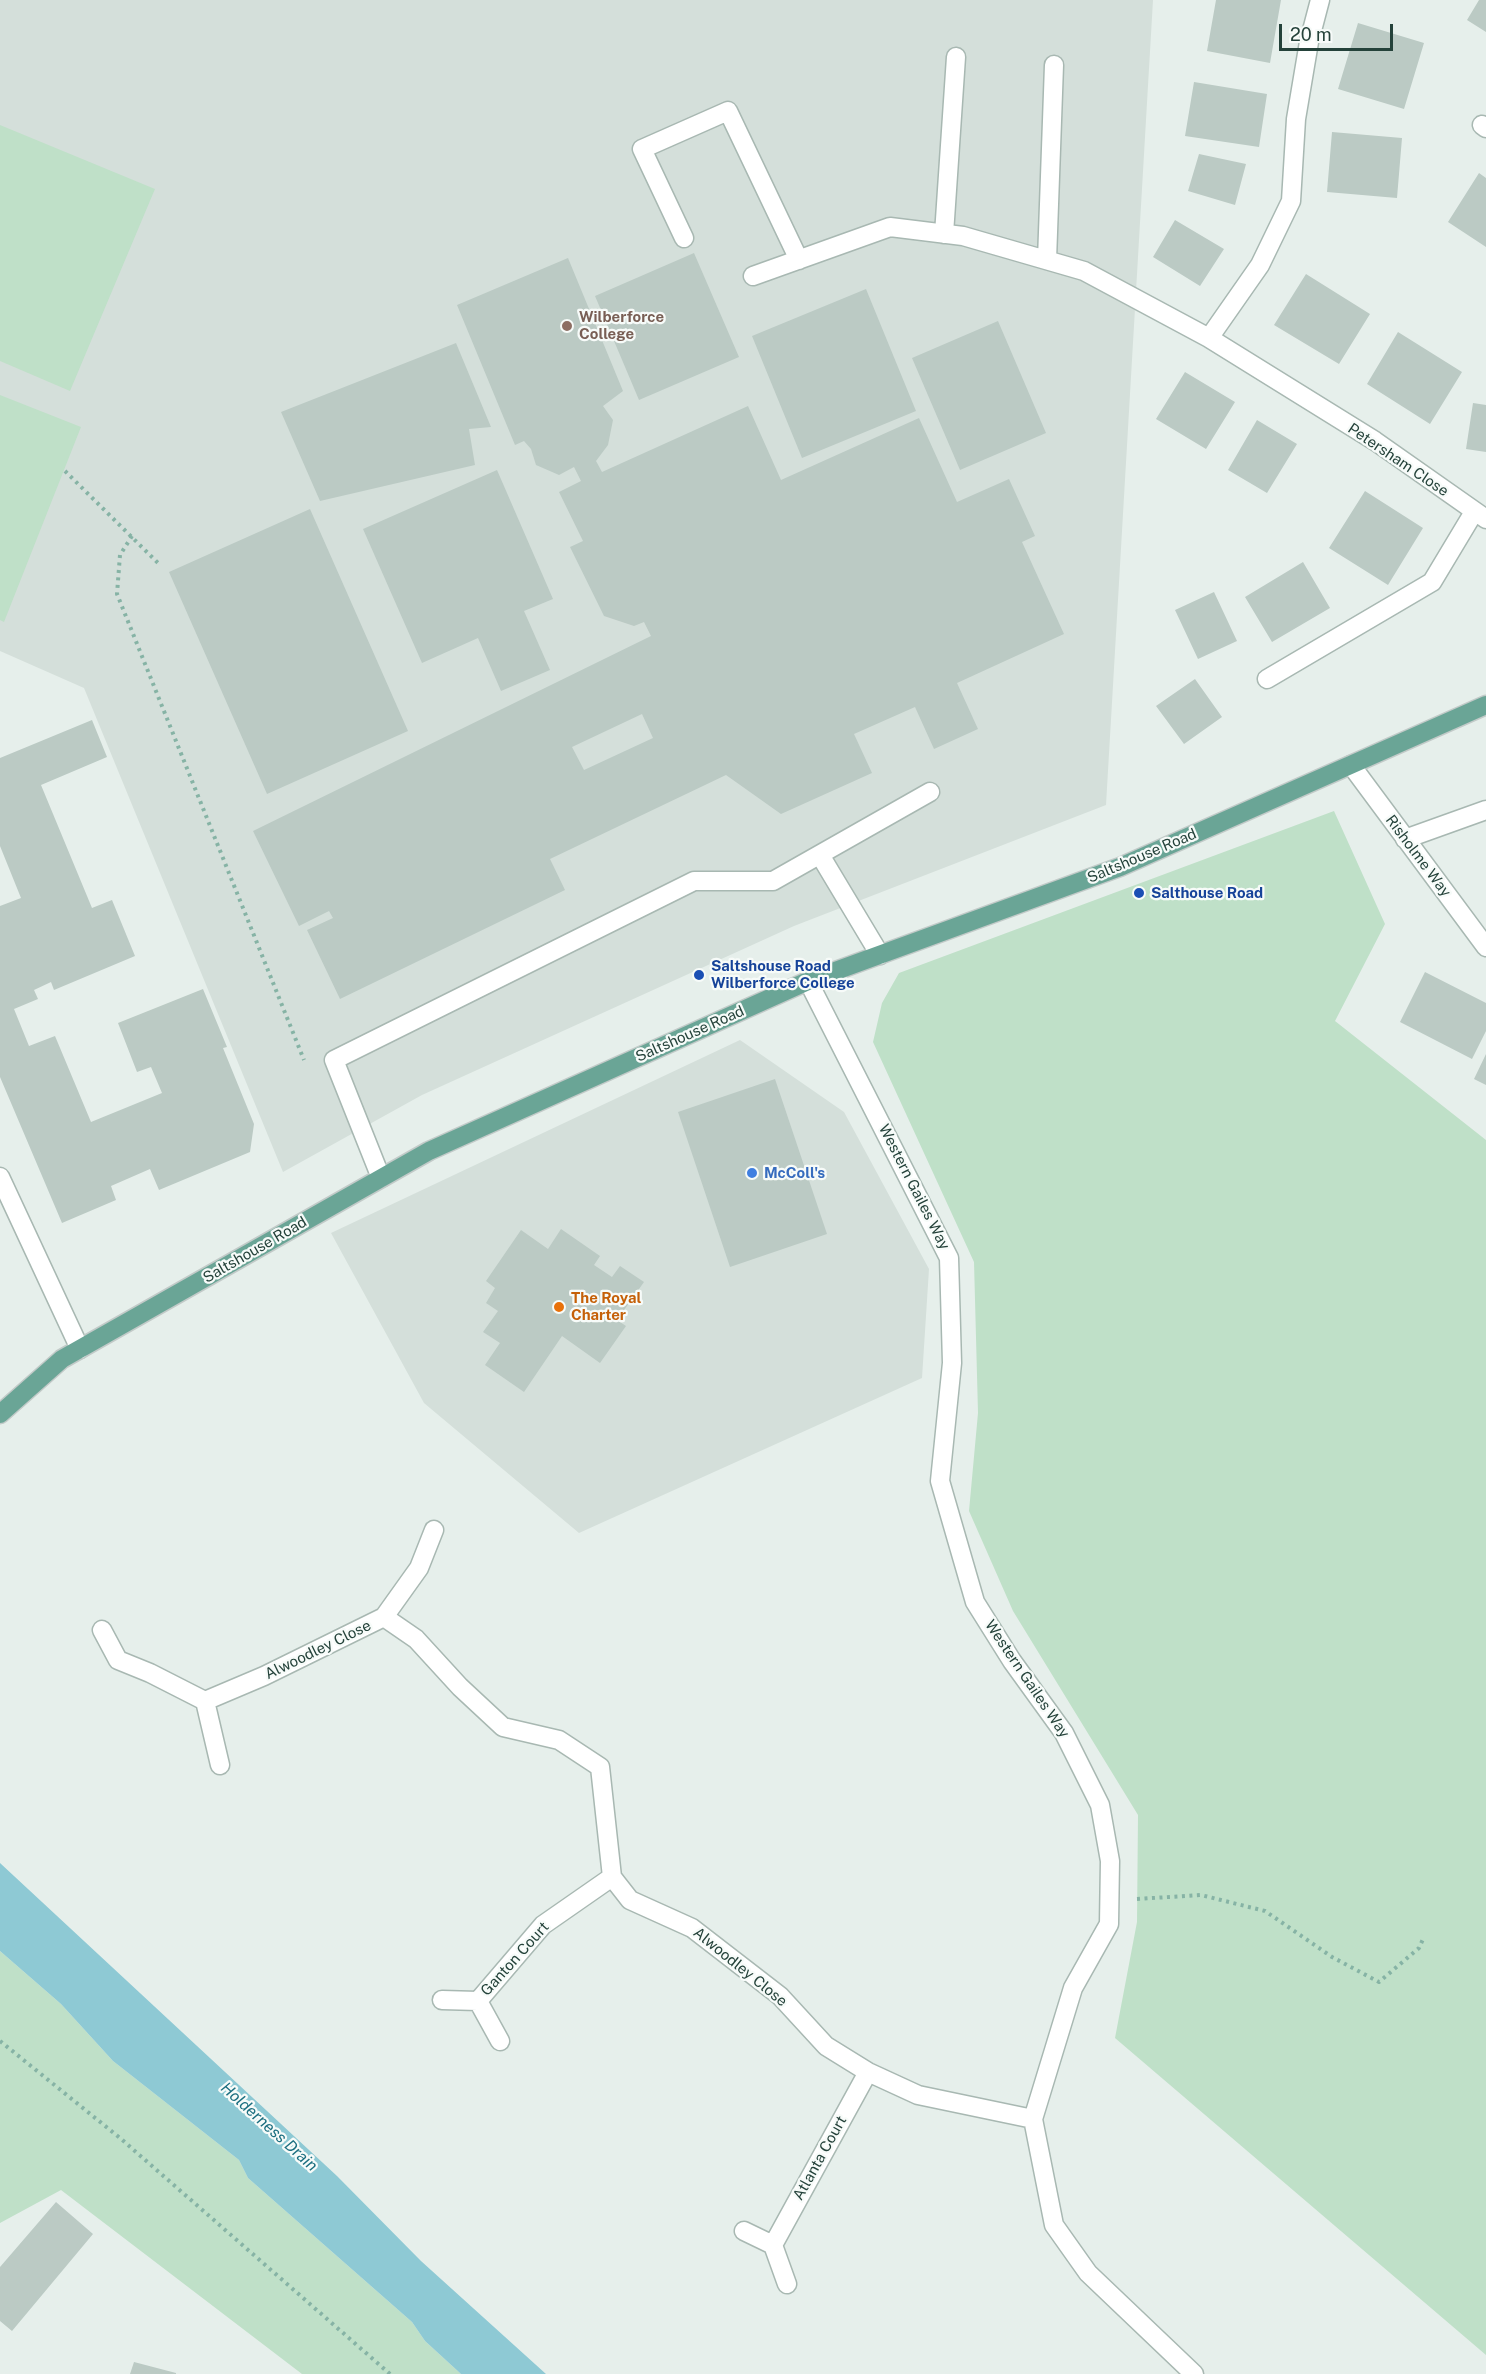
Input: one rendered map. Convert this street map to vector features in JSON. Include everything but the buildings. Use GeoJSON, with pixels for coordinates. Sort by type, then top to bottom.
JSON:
{"type":"FeatureCollection","features":[{"type":"Feature","properties":{"kind":"main road","name":"Saltshouse Road"},"geometry":{"type":"LineString","coordinates":[[0,1413],[62,1359],[429,1151],[808,981],[1120,867],[1486,705]]}},
{"type":"Feature","properties":{"kind":"street"},"geometry":{"type":"LineString","coordinates":[[1209,338],[1260,265],[1291,201],[1296,119],[1309,42],[1320,0]]}},
{"type":"Feature","properties":{"kind":"street"},"geometry":{"type":"LineString","coordinates":[[944,234],[956,57]]}},
{"type":"Feature","properties":{"kind":"street"},"geometry":{"type":"LineString","coordinates":[[1047,260],[1054,65]]}},
{"type":"Feature","properties":{"kind":"street"},"geometry":{"type":"LineString","coordinates":[[684,238],[642,149],[728,111],[799,260]]}},
{"type":"Feature","properties":{"kind":"street","name":"Petersham Close"},"geometry":{"type":"LineString","coordinates":[[753,276],[891,227],[963,236],[1084,271],[1209,338],[1375,441],[1480,516]]}},
{"type":"Feature","properties":{"kind":"street"},"geometry":{"type":"LineString","coordinates":[[1267,680],[1432,582],[1480,516]]}},
{"type":"Feature","properties":{"kind":"street","name":"Risholme Way"},"geometry":{"type":"LineString","coordinates":[[1351,765],[1486,947]]}},
{"type":"Feature","properties":{"kind":"street"},"geometry":{"type":"LineString","coordinates":[[381,1178],[334,1060],[694,881],[773,881],[930,792]]}},
{"type":"Feature","properties":{"kind":"street"},"geometry":{"type":"LineString","coordinates":[[1405,840],[1486,810]]}},
{"type":"Feature","properties":{"kind":"street"},"geometry":{"type":"LineString","coordinates":[[820,855],[880,955]]}},
{"type":"Feature","properties":{"kind":"street","name":"Western Gailes Way"},"geometry":{"type":"LineString","coordinates":[[808,981],[949,1258],[952,1363],[940,1481],[975,1602],[1012,1660],[1064,1732],[1100,1805],[1110,1861],[1109,1924],[1072,1988],[1033,2118],[1054,2225],[1088,2272],[1190,2373]]}},
{"type":"Feature","properties":{"kind":"street"},"geometry":{"type":"LineString","coordinates":[[0,1177],[80,1349]]}},
{"type":"Feature","properties":{"kind":"street"},"geometry":{"type":"LineString","coordinates":[[384,1617],[420,1568],[434,1530]]}},
{"type":"Feature","properties":{"kind":"street","name":"Alwoodley Close"},"geometry":{"type":"LineString","coordinates":[[205,1701],[264,1676],[384,1617],[416,1639],[460,1687],[503,1727],[559,1740],[600,1767],[612,1877],[630,1900],[701,1934],[780,1996],[826,2046],[868,2072],[918,2095],[1033,2118]]}},
{"type":"Feature","properties":{"kind":"street"},"geometry":{"type":"LineString","coordinates":[[102,1630],[118,1660],[150,1673],[205,1701],[220,1765]]}},
{"type":"Feature","properties":{"kind":"street","name":"Ganton Court"},"geometry":{"type":"LineString","coordinates":[[478,2001],[543,1925],[612,1877]]}},
{"type":"Feature","properties":{"kind":"street","name":"Ganton Court"},"geometry":{"type":"LineString","coordinates":[[442,2000],[478,2001]]}},
{"type":"Feature","properties":{"kind":"street","name":"Ganton Court"},"geometry":{"type":"LineString","coordinates":[[478,2001],[500,2041]]}},
{"type":"Feature","properties":{"kind":"street","name":"Atlanta Court"},"geometry":{"type":"LineString","coordinates":[[773,2245],[868,2072]]}},
{"type":"Feature","properties":{"kind":"street"},"geometry":{"type":"LineString","coordinates":[[744,2231],[773,2245],[788,2284]]}},
{"type":"Feature","properties":{"kind":"path"},"geometry":{"type":"LineString","coordinates":[[65,471],[159,564]]}},
{"type":"Feature","properties":{"kind":"path"},"geometry":{"type":"LineString","coordinates":[[132,536],[120,555],[117,594],[311,1079],[334,1060]]}},
{"type":"Feature","properties":{"kind":"path"},"geometry":{"type":"LineString","coordinates":[[1109,1901],[1201,1894],[1265,1911],[1332,1957],[1379,1982],[1419,1948],[1423,1939]]}},
{"type":"Feature","properties":{"kind":"path"},"geometry":{"type":"LineString","coordinates":[[0,2041],[120,2138],[390,2374]]}},
{"type":"Feature","properties":{"kind":"shaded area","name":"Wilberforce College"},"geometry":{"type":"Polygon","coordinates":[[[0,0],[1153,0],[1106,805],[794,926],[422,1095],[283,1172],[84,688],[0,651],[0,0]]]}},
{"type":"Feature","properties":{"kind":"shaded area"},"geometry":{"type":"Polygon","coordinates":[[[740,1040],[844,1112],[929,1269],[922,1378],[579,1533],[424,1403],[331,1233],[740,1040]]]}},
{"type":"Feature","properties":{"kind":"green space"},"geometry":{"type":"Polygon","coordinates":[[[0,125],[155,189],[70,391],[0,361],[0,125]]]}},
{"type":"Feature","properties":{"kind":"green space"},"geometry":{"type":"Polygon","coordinates":[[[0,395],[81,427],[4,622],[0,620],[0,395]]]}},
{"type":"Feature","properties":{"kind":"green space"},"geometry":{"type":"Polygon","coordinates":[[[1334,811],[1385,924],[1335,1021],[1486,1140],[1486,2355],[1115,2038],[1137,1922],[1138,1815],[1013,1611],[969,1511],[978,1413],[974,1262],[873,1042],[882,1003],[899,973],[1334,811]]]}},
{"type":"Feature","properties":{"kind":"green space"},"geometry":{"type":"Polygon","coordinates":[[[0,1951],[61,2004],[113,2061],[239,2160],[248,2178],[412,2322],[425,2341],[461,2374],[302,2374],[61,2190],[0,2223],[0,1951]]]}},
{"type":"Feature","properties":{"kind":"water","name":"Holderness Drain"},"geometry":{"type":"Polygon","coordinates":[[[0,1863],[337,2176],[421,2261],[546,2374],[461,2374],[425,2341],[412,2322],[248,2178],[239,2160],[113,2061],[61,2004],[0,1951],[0,1863]]]}},
{"type":"Feature","properties":{"kind":"place","name":"Wilberforce College"},"geometry":{"type":"Point","coordinates":[567,326]}},
{"type":"Feature","properties":{"kind":"place","name":"Salthouse Road"},"geometry":{"type":"Point","coordinates":[1139,893]}},
{"type":"Feature","properties":{"kind":"place","name":"Saltshouse Road Wilberforce College"},"geometry":{"type":"Point","coordinates":[699,975]}},
{"type":"Feature","properties":{"kind":"place","name":"McColl's"},"geometry":{"type":"Point","coordinates":[752,1173]}},
{"type":"Feature","properties":{"kind":"place","name":"The Royal Charter"},"geometry":{"type":"Point","coordinates":[559,1307]}}]}
